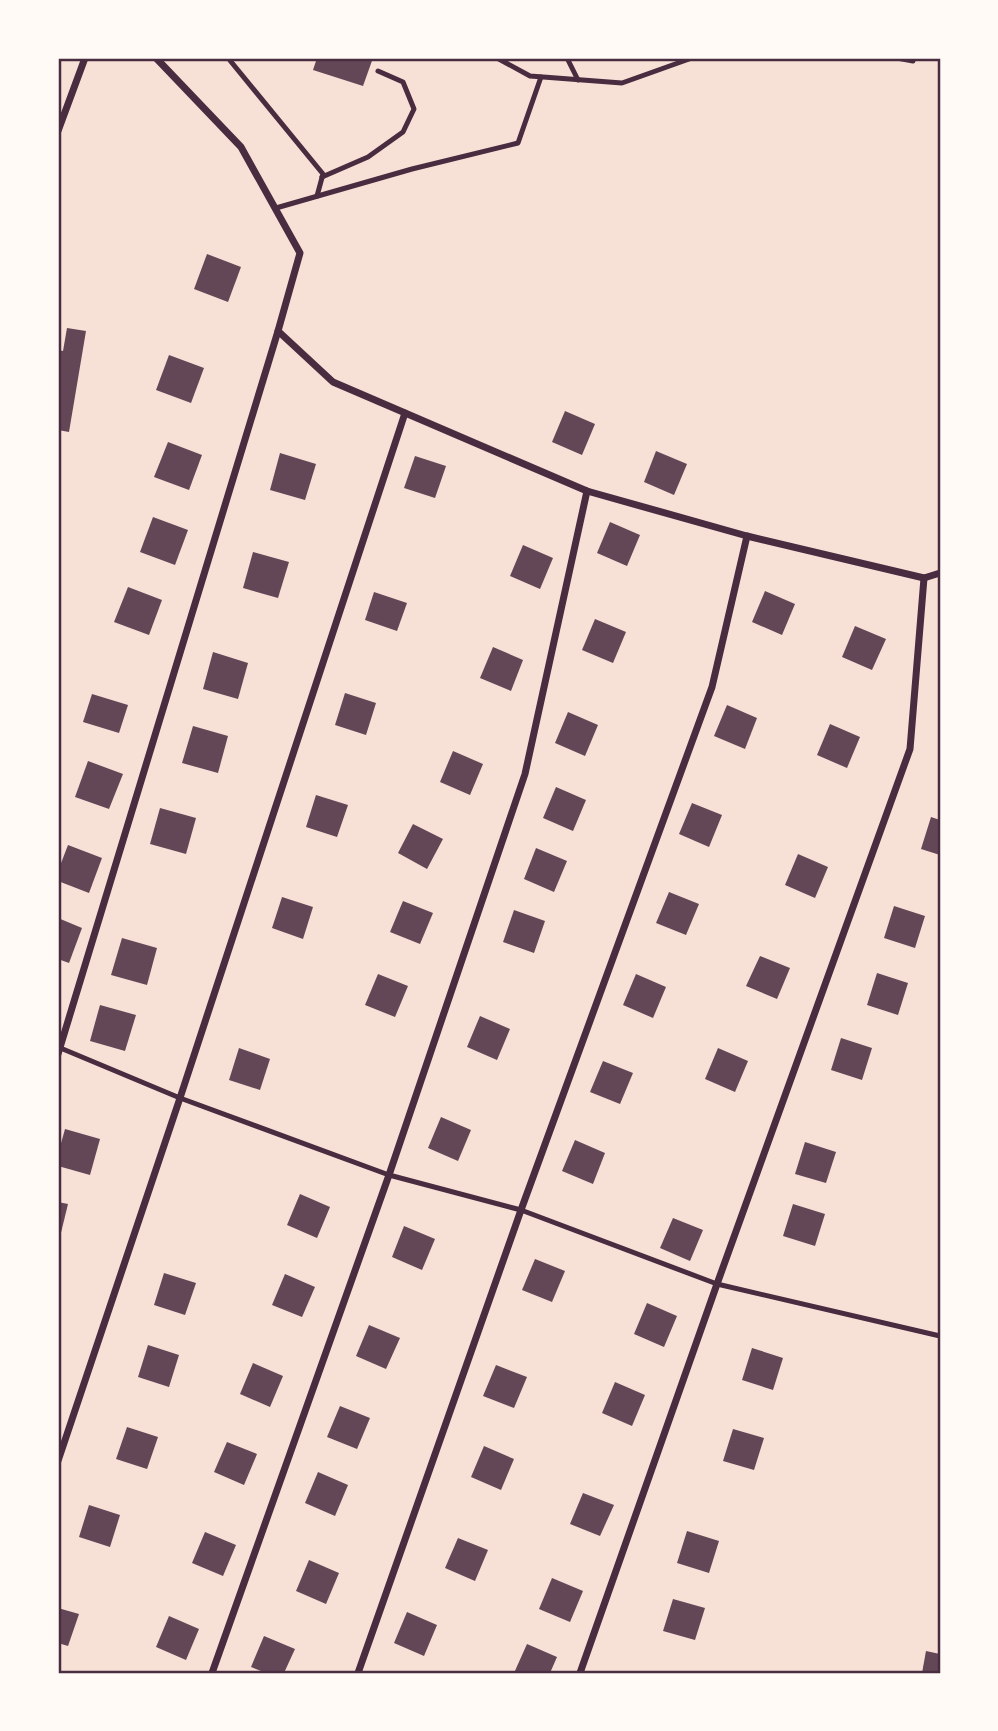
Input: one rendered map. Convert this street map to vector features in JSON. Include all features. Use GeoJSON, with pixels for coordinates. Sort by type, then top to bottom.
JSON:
{"type":"FeatureCollection","features":[{"type":"Feature","properties":{"kind":"street"},"geometry":{"type":"LineString","coordinates":[[58,131],[85,58]]}},
{"type":"Feature","properties":{"kind":"street"},"geometry":{"type":"LineString","coordinates":[[58,1049],[300,253],[241,147],[156,58]]}},
{"type":"Feature","properties":{"kind":"street"},"geometry":{"type":"LineString","coordinates":[[278,331],[333,382],[587,491],[747,536],[924,578],[940,573]]}},
{"type":"Feature","properties":{"kind":"street"},"geometry":{"type":"LineString","coordinates":[[58,1461],[405,413]]}},
{"type":"Feature","properties":{"kind":"street"},"geometry":{"type":"LineString","coordinates":[[212,1673],[389,1175],[525,774],[587,491]]}},
{"type":"Feature","properties":{"kind":"street"},"geometry":{"type":"LineString","coordinates":[[358,1673],[521,1210],[712,687],[747,536]]}},
{"type":"Feature","properties":{"kind":"street"},"geometry":{"type":"LineString","coordinates":[[580,1673],[910,749],[924,578]]}},
{"type":"Feature","properties":{"kind":"lane"},"geometry":{"type":"LineString","coordinates":[[228,58],[323,174],[317,197]]}},
{"type":"Feature","properties":{"kind":"lane"},"geometry":{"type":"LineString","coordinates":[[497,58],[530,76],[622,83],[692,58]]}},
{"type":"Feature","properties":{"kind":"lane"},"geometry":{"type":"LineString","coordinates":[[567,58],[578,80]]}},
{"type":"Feature","properties":{"kind":"lane"},"geometry":{"type":"LineString","coordinates":[[898,58],[913,61]]}},
{"type":"Feature","properties":{"kind":"lane"},"geometry":{"type":"LineString","coordinates":[[322,177],[368,157],[403,132],[414,109],[403,82],[378,71]]}},
{"type":"Feature","properties":{"kind":"lane"},"geometry":{"type":"LineString","coordinates":[[276,208],[412,169],[518,143],[541,77]]}},
{"type":"Feature","properties":{"kind":"lane"},"geometry":{"type":"LineString","coordinates":[[58,1049],[180,1098],[389,1175],[521,1210],[717,1284],[940,1336]]}},
{"type":"Feature","properties":{"kind":"building"},"geometry":{"type":"Polygon","coordinates":[[[317,58],[373,58],[363,86],[313,70],[317,58]]]}},
{"type":"Feature","properties":{"kind":"building"},"geometry":{"type":"Polygon","coordinates":[[[207,254],[241,267],[228,302],[194,289],[207,254]]]}},
{"type":"Feature","properties":{"kind":"building"},"geometry":{"type":"Polygon","coordinates":[[[67,328],[86,331],[69,432],[58,430],[58,350],[63,351],[67,328]]]}},
{"type":"Feature","properties":{"kind":"building"},"geometry":{"type":"Polygon","coordinates":[[[169,355],[204,368],[191,403],[156,390],[169,355]]]}},
{"type":"Feature","properties":{"kind":"building"},"geometry":{"type":"Polygon","coordinates":[[[565,411],[595,424],[582,455],[552,442],[565,411]]]}},
{"type":"Feature","properties":{"kind":"building"},"geometry":{"type":"Polygon","coordinates":[[[168,442],[202,455],[189,490],[154,477],[168,442]]]}},
{"type":"Feature","properties":{"kind":"building"},"geometry":{"type":"Polygon","coordinates":[[[656,451],[687,464],[674,495],[644,482],[656,451]]]}},
{"type":"Feature","properties":{"kind":"building"},"geometry":{"type":"Polygon","coordinates":[[[280,453],[316,464],[305,500],[270,490],[280,453]]]}},
{"type":"Feature","properties":{"kind":"building"},"geometry":{"type":"Polygon","coordinates":[[[415,456],[446,466],[435,498],[404,488],[415,456]]]}},
{"type":"Feature","properties":{"kind":"building"},"geometry":{"type":"Polygon","coordinates":[[[153,517],[188,530],[175,565],[140,552],[153,517]]]}},
{"type":"Feature","properties":{"kind":"building"},"geometry":{"type":"Polygon","coordinates":[[[610,522],[640,535],[627,566],[597,553],[610,522]]]}},
{"type":"Feature","properties":{"kind":"building"},"geometry":{"type":"Polygon","coordinates":[[[523,545],[553,558],[540,589],[510,576],[523,545]]]}},
{"type":"Feature","properties":{"kind":"building"},"geometry":{"type":"Polygon","coordinates":[[[253,552],[289,562],[278,598],[243,588],[253,552]]]}},
{"type":"Feature","properties":{"kind":"building"},"geometry":{"type":"Polygon","coordinates":[[[128,587],[162,600],[149,635],[114,622],[128,587]]]}},
{"type":"Feature","properties":{"kind":"building"},"geometry":{"type":"Polygon","coordinates":[[[765,591],[795,604],[782,635],[752,622],[765,591]]]}},
{"type":"Feature","properties":{"kind":"building"},"geometry":{"type":"Polygon","coordinates":[[[374,592],[407,603],[397,631],[365,620],[374,592]]]}},
{"type":"Feature","properties":{"kind":"building"},"geometry":{"type":"Polygon","coordinates":[[[595,619],[626,632],[613,663],[582,650],[595,619]]]}},
{"type":"Feature","properties":{"kind":"building"},"geometry":{"type":"Polygon","coordinates":[[[855,626],[886,639],[872,670],[842,657],[855,626]]]}},
{"type":"Feature","properties":{"kind":"building"},"geometry":{"type":"Polygon","coordinates":[[[493,647],[523,660],[511,691],[480,678],[493,647]]]}},
{"type":"Feature","properties":{"kind":"building"},"geometry":{"type":"Polygon","coordinates":[[[213,652],[248,663],[238,699],[203,689],[213,652]]]}},
{"type":"Feature","properties":{"kind":"building"},"geometry":{"type":"Polygon","coordinates":[[[345,693],[376,703],[366,735],[335,725],[345,693]]]}},
{"type":"Feature","properties":{"kind":"building"},"geometry":{"type":"Polygon","coordinates":[[[92,694],[128,705],[119,733],[83,722],[92,694]]]}},
{"type":"Feature","properties":{"kind":"building"},"geometry":{"type":"Polygon","coordinates":[[[727,705],[757,718],[745,749],[714,736],[727,705]]]}},
{"type":"Feature","properties":{"kind":"building"},"geometry":{"type":"Polygon","coordinates":[[[568,712],[598,725],[585,756],[555,743],[568,712]]]}},
{"type":"Feature","properties":{"kind":"building"},"geometry":{"type":"Polygon","coordinates":[[[830,724],[860,737],[847,768],[817,755],[830,724]]]}},
{"type":"Feature","properties":{"kind":"building"},"geometry":{"type":"Polygon","coordinates":[[[193,726],[228,736],[218,773],[182,763],[193,726]]]}},
{"type":"Feature","properties":{"kind":"building"},"geometry":{"type":"Polygon","coordinates":[[[453,751],[483,764],[470,795],[440,782],[453,751]]]}},
{"type":"Feature","properties":{"kind":"building"},"geometry":{"type":"Polygon","coordinates":[[[88,761],[123,774],[109,809],[75,797],[88,761]]]}},
{"type":"Feature","properties":{"kind":"building"},"geometry":{"type":"Polygon","coordinates":[[[556,787],[586,800],[573,831],[543,818],[556,787]]]}},
{"type":"Feature","properties":{"kind":"building"},"geometry":{"type":"Polygon","coordinates":[[[316,795],[348,805],[337,837],[306,827],[316,795]]]}},
{"type":"Feature","properties":{"kind":"building"},"geometry":{"type":"Polygon","coordinates":[[[692,803],[722,815],[709,847],[679,834],[692,803]]]}},
{"type":"Feature","properties":{"kind":"building"},"geometry":{"type":"Polygon","coordinates":[[[160,808],[196,818],[186,854],[150,844],[160,808]]]}},
{"type":"Feature","properties":{"kind":"building"},"geometry":{"type":"Polygon","coordinates":[[[931,817],[940,820],[940,855],[921,849],[931,817]]]}},
{"type":"Feature","properties":{"kind":"building"},"geometry":{"type":"Polygon","coordinates":[[[413,824],[443,839],[427,869],[398,853],[413,824]]]}},
{"type":"Feature","properties":{"kind":"building"},"geometry":{"type":"Polygon","coordinates":[[[68,845],[102,858],[89,893],[58,881],[58,871],[68,845]]]}},
{"type":"Feature","properties":{"kind":"building"},"geometry":{"type":"Polygon","coordinates":[[[536,848],[567,861],[554,892],[524,879],[536,848]]]}},
{"type":"Feature","properties":{"kind":"building"},"geometry":{"type":"Polygon","coordinates":[[[798,854],[828,867],[815,898],[785,885],[798,854]]]}},
{"type":"Feature","properties":{"kind":"building"},"geometry":{"type":"Polygon","coordinates":[[[669,892],[699,904],[686,935],[656,923],[669,892]]]}},
{"type":"Feature","properties":{"kind":"building"},"geometry":{"type":"Polygon","coordinates":[[[282,897],[313,907],[303,939],[272,928],[282,897]]]}},
{"type":"Feature","properties":{"kind":"building"},"geometry":{"type":"Polygon","coordinates":[[[403,901],[433,913],[420,944],[390,932],[403,901]]]}},
{"type":"Feature","properties":{"kind":"building"},"geometry":{"type":"Polygon","coordinates":[[[894,906],[925,916],[915,948],[884,938],[894,906]]]}},
{"type":"Feature","properties":{"kind":"building"},"geometry":{"type":"Polygon","coordinates":[[[514,910],[545,921],[534,953],[503,942],[514,910]]]}},
{"type":"Feature","properties":{"kind":"building"},"geometry":{"type":"Polygon","coordinates":[[[58,918],[82,928],[69,963],[58,959],[58,918]]]}},
{"type":"Feature","properties":{"kind":"building"},"geometry":{"type":"Polygon","coordinates":[[[122,938],[157,948],[147,985],[111,975],[122,938]]]}},
{"type":"Feature","properties":{"kind":"building"},"geometry":{"type":"Polygon","coordinates":[[[760,956],[790,968],[777,999],[746,986],[760,956]]]}},
{"type":"Feature","properties":{"kind":"building"},"geometry":{"type":"Polygon","coordinates":[[[877,973],[908,983],[898,1015],[867,1005],[877,973]]]}},
{"type":"Feature","properties":{"kind":"building"},"geometry":{"type":"Polygon","coordinates":[[[378,974],[408,986],[395,1017],[365,1005],[378,974]]]}},
{"type":"Feature","properties":{"kind":"building"},"geometry":{"type":"Polygon","coordinates":[[[636,974],[666,987],[653,1018],[623,1005],[636,974]]]}},
{"type":"Feature","properties":{"kind":"building"},"geometry":{"type":"Polygon","coordinates":[[[100,1005],[136,1015],[125,1051],[90,1041],[100,1005]]]}},
{"type":"Feature","properties":{"kind":"building"},"geometry":{"type":"Polygon","coordinates":[[[480,1016],[510,1029],[497,1060],[467,1047],[480,1016]]]}},
{"type":"Feature","properties":{"kind":"building"},"geometry":{"type":"Polygon","coordinates":[[[841,1038],[872,1048],[862,1080],[831,1070],[841,1038]]]}},
{"type":"Feature","properties":{"kind":"building"},"geometry":{"type":"Polygon","coordinates":[[[239,1048],[270,1059],[260,1090],[229,1080],[239,1048]]]}},
{"type":"Feature","properties":{"kind":"building"},"geometry":{"type":"Polygon","coordinates":[[[718,1048],[748,1061],[735,1092],[705,1079],[718,1048]]]}},
{"type":"Feature","properties":{"kind":"building"},"geometry":{"type":"Polygon","coordinates":[[[603,1061],[633,1073],[620,1104],[590,1092],[603,1061]]]}},
{"type":"Feature","properties":{"kind":"building"},"geometry":{"type":"Polygon","coordinates":[[[441,1117],[471,1130],[458,1161],[428,1148],[441,1117]]]}},
{"type":"Feature","properties":{"kind":"building"},"geometry":{"type":"Polygon","coordinates":[[[65,1129],[100,1139],[90,1175],[58,1166],[58,1154],[65,1129]]]}},
{"type":"Feature","properties":{"kind":"building"},"geometry":{"type":"Polygon","coordinates":[[[575,1140],[605,1153],[593,1184],[562,1171],[575,1140]]]}},
{"type":"Feature","properties":{"kind":"building"},"geometry":{"type":"Polygon","coordinates":[[[805,1142],[836,1152],[826,1183],[795,1174],[805,1142]]]}},
{"type":"Feature","properties":{"kind":"building"},"geometry":{"type":"Polygon","coordinates":[[[300,1194],[330,1207],[317,1238],[287,1225],[300,1194]]]}},
{"type":"Feature","properties":{"kind":"building"},"geometry":{"type":"Polygon","coordinates":[[[58,1202],[68,1204],[59,1241],[58,1241],[58,1202]]]}},
{"type":"Feature","properties":{"kind":"building"},"geometry":{"type":"Polygon","coordinates":[[[793,1204],[825,1214],[815,1246],[783,1236],[793,1204]]]}},
{"type":"Feature","properties":{"kind":"building"},"geometry":{"type":"Polygon","coordinates":[[[673,1218],[703,1230],[690,1261],[660,1248],[673,1218]]]}},
{"type":"Feature","properties":{"kind":"building"},"geometry":{"type":"Polygon","coordinates":[[[404,1226],[435,1239],[422,1270],[392,1257],[404,1226]]]}},
{"type":"Feature","properties":{"kind":"building"},"geometry":{"type":"Polygon","coordinates":[[[535,1259],[565,1271],[552,1302],[522,1290],[535,1259]]]}},
{"type":"Feature","properties":{"kind":"building"},"geometry":{"type":"Polygon","coordinates":[[[164,1273],[196,1283],[185,1315],[154,1305],[164,1273]]]}},
{"type":"Feature","properties":{"kind":"building"},"geometry":{"type":"Polygon","coordinates":[[[285,1274],[315,1287],[302,1317],[272,1305],[285,1274]]]}},
{"type":"Feature","properties":{"kind":"building"},"geometry":{"type":"Polygon","coordinates":[[[647,1303],[677,1316],[664,1347],[634,1334],[647,1303]]]}},
{"type":"Feature","properties":{"kind":"building"},"geometry":{"type":"Polygon","coordinates":[[[369,1325],[400,1338],[386,1369],[356,1356],[369,1325]]]}},
{"type":"Feature","properties":{"kind":"building"},"geometry":{"type":"Polygon","coordinates":[[[148,1345],[179,1355],[169,1387],[138,1377],[148,1345]]]}},
{"type":"Feature","properties":{"kind":"building"},"geometry":{"type":"Polygon","coordinates":[[[752,1348],[783,1358],[773,1390],[742,1380],[752,1348]]]}},
{"type":"Feature","properties":{"kind":"building"},"geometry":{"type":"Polygon","coordinates":[[[253,1363],[283,1376],[270,1407],[240,1394],[253,1363]]]}},
{"type":"Feature","properties":{"kind":"building"},"geometry":{"type":"Polygon","coordinates":[[[496,1365],[527,1377],[514,1408],[483,1396],[496,1365]]]}},
{"type":"Feature","properties":{"kind":"building"},"geometry":{"type":"Polygon","coordinates":[[[615,1382],[645,1395],[632,1426],[602,1413],[615,1382]]]}},
{"type":"Feature","properties":{"kind":"building"},"geometry":{"type":"Polygon","coordinates":[[[340,1406],[370,1418],[357,1449],[327,1437],[340,1406]]]}},
{"type":"Feature","properties":{"kind":"building"},"geometry":{"type":"Polygon","coordinates":[[[127,1427],[158,1437],[147,1469],[116,1459],[127,1427]]]}},
{"type":"Feature","properties":{"kind":"building"},"geometry":{"type":"Polygon","coordinates":[[[733,1429],[764,1438],[754,1470],[723,1461],[733,1429]]]}},
{"type":"Feature","properties":{"kind":"building"},"geometry":{"type":"Polygon","coordinates":[[[227,1442],[257,1454],[244,1485],[214,1472],[227,1442]]]}},
{"type":"Feature","properties":{"kind":"building"},"geometry":{"type":"Polygon","coordinates":[[[484,1446],[514,1459],[501,1490],[471,1477],[484,1446]]]}},
{"type":"Feature","properties":{"kind":"building"},"geometry":{"type":"Polygon","coordinates":[[[318,1472],[348,1485],[335,1516],[305,1503],[318,1472]]]}},
{"type":"Feature","properties":{"kind":"building"},"geometry":{"type":"Polygon","coordinates":[[[583,1493],[614,1505],[600,1536],[570,1524],[583,1493]]]}},
{"type":"Feature","properties":{"kind":"building"},"geometry":{"type":"Polygon","coordinates":[[[89,1505],[120,1515],[110,1547],[79,1537],[89,1505]]]}},
{"type":"Feature","properties":{"kind":"building"},"geometry":{"type":"Polygon","coordinates":[[[687,1531],[719,1541],[709,1573],[677,1563],[687,1531]]]}},
{"type":"Feature","properties":{"kind":"building"},"geometry":{"type":"Polygon","coordinates":[[[205,1532],[236,1545],[223,1576],[192,1563],[205,1532]]]}},
{"type":"Feature","properties":{"kind":"building"},"geometry":{"type":"Polygon","coordinates":[[[458,1538],[488,1550],[475,1581],[445,1568],[458,1538]]]}},
{"type":"Feature","properties":{"kind":"building"},"geometry":{"type":"Polygon","coordinates":[[[309,1560],[339,1573],[326,1604],[296,1591],[309,1560]]]}},
{"type":"Feature","properties":{"kind":"building"},"geometry":{"type":"Polygon","coordinates":[[[552,1578],[583,1591],[570,1622],[539,1609],[552,1578]]]}},
{"type":"Feature","properties":{"kind":"building"},"geometry":{"type":"Polygon","coordinates":[[[673,1599],[705,1608],[695,1640],[663,1631],[673,1599]]]}},
{"type":"Feature","properties":{"kind":"building"},"geometry":{"type":"Polygon","coordinates":[[[58,1608],[79,1614],[68,1646],[58,1643],[58,1608]]]}},
{"type":"Feature","properties":{"kind":"building"},"geometry":{"type":"Polygon","coordinates":[[[407,1612],[437,1625],[424,1656],[394,1643],[407,1612]]]}},
{"type":"Feature","properties":{"kind":"building"},"geometry":{"type":"Polygon","coordinates":[[[169,1616],[199,1629],[186,1660],[156,1647],[169,1616]]]}},
{"type":"Feature","properties":{"kind":"building"},"geometry":{"type":"Polygon","coordinates":[[[264,1636],[295,1649],[284,1673],[266,1673],[251,1667],[264,1636]]]}},
{"type":"Feature","properties":{"kind":"building"},"geometry":{"type":"Polygon","coordinates":[[[527,1644],[557,1657],[550,1673],[514,1673],[527,1644]]]}},
{"type":"Feature","properties":{"kind":"building"},"geometry":{"type":"Polygon","coordinates":[[[926,1651],[940,1654],[940,1673],[922,1673],[926,1651]]]}}]}
